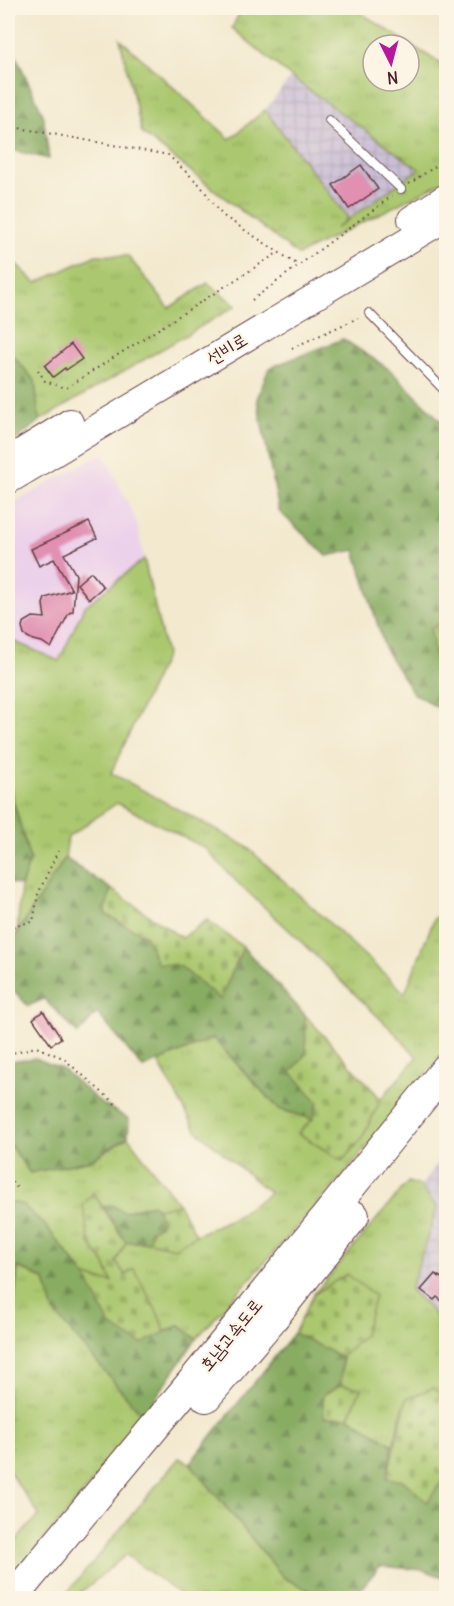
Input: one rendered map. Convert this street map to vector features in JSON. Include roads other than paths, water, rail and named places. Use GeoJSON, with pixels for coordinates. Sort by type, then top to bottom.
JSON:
{"type":"FeatureCollection","features":[{"type":"Feature","properties":{"kind":"highway","name":"호남고속도로"},"geometry":{"type":"LineString","coordinates":[[12,1599],[447,1069]]}},
{"type":"Feature","properties":{"kind":"highway","name":"호남고속도로"},"geometry":{"type":"LineString","coordinates":[[35,1599],[273,1318],[447,1098]]}},
{"type":"Feature","properties":{"kind":"main road","name":"선비로"},"geometry":{"type":"LineString","coordinates":[[8,460],[447,197]]}},
{"type":"Feature","properties":{"kind":"main road","name":"선비로"},"geometry":{"type":"LineString","coordinates":[[8,481],[447,218]]}},
{"type":"Feature","properties":{"kind":"lane"},"geometry":{"type":"LineString","coordinates":[[329,120],[401,189]]}},
{"type":"Feature","properties":{"kind":"lane"},"geometry":{"type":"LineString","coordinates":[[369,313],[447,392]]}}]}
